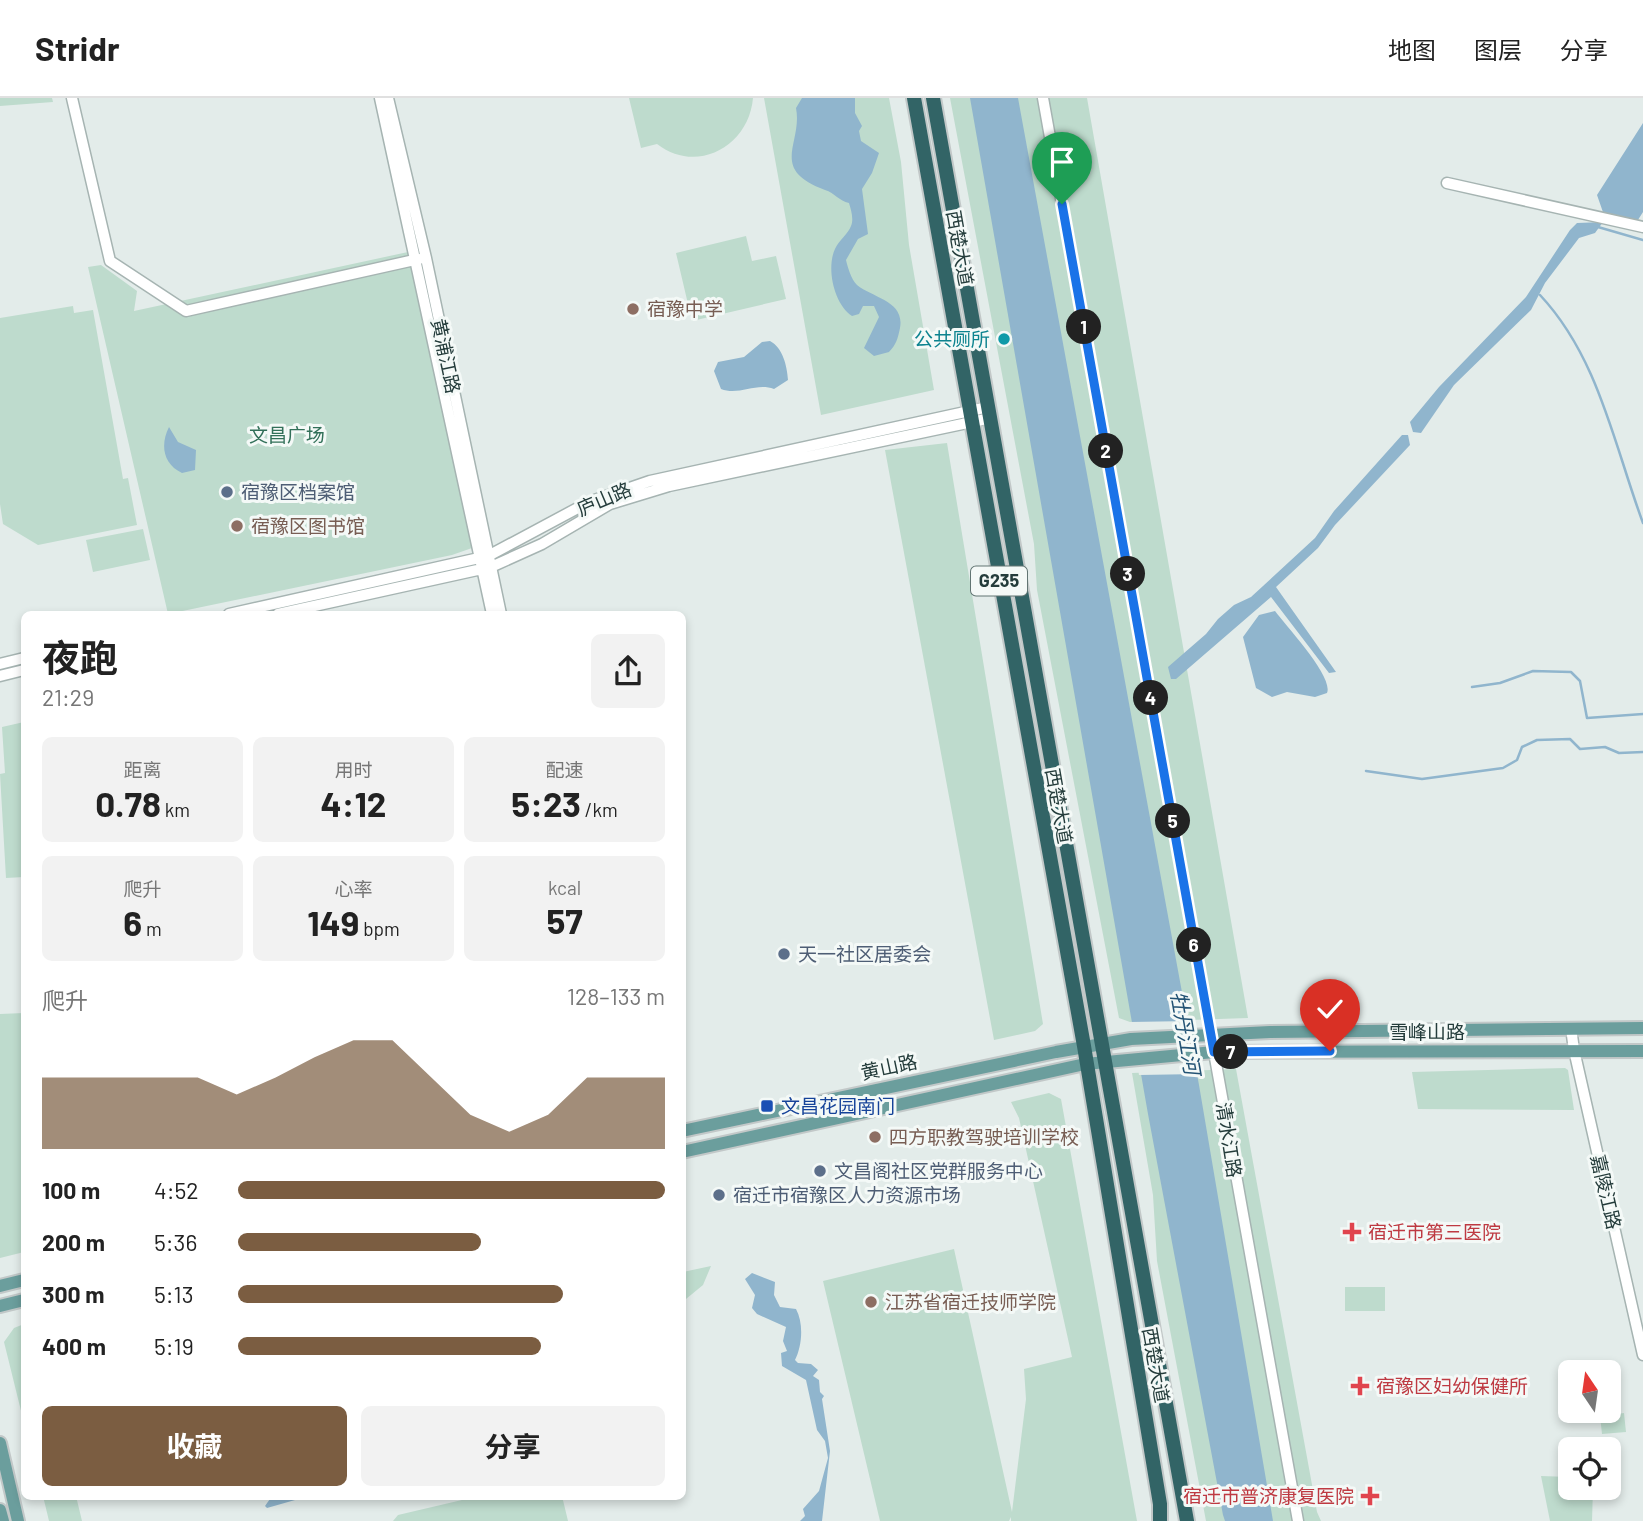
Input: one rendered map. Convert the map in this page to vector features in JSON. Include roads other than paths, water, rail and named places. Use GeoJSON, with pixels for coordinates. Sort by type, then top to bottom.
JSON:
{"type":"FeatureCollection","features":[{"type":"Feature","properties":{"kind":"highway","name":"西楚大道"},"geometry":{"type":"LineString","coordinates":[[914,98],[1084,1046],[1161,1521]]}},
{"type":"Feature","properties":{"kind":"highway","name":"西楚大道"},"geometry":{"type":"LineString","coordinates":[[933,98],[1103,1042]]}},
{"type":"Feature","properties":{"kind":"highway","name":"G235"},"geometry":{"type":"LineString","coordinates":[[1103,1042],[1105,1061]]}},
{"type":"Feature","properties":{"kind":"highway","name":"西楚大道"},"geometry":{"type":"LineString","coordinates":[[1105,1061],[1188,1521]]}},
{"type":"Feature","properties":{"kind":"main road","name":"雪峰山路"},"geometry":{"type":"LineString","coordinates":[[1103,1042],[1212,1034],[1643,1028]]}},
{"type":"Feature","properties":{"kind":"main road","name":"黄山路"},"geometry":{"type":"LineString","coordinates":[[686,1130],[1103,1042]]}},
{"type":"Feature","properties":{"kind":"main road","name":"雪峰山路"},"geometry":{"type":"LineString","coordinates":[[1085,1064],[1199,1052],[1643,1051]]}},
{"type":"Feature","properties":{"kind":"main road","name":"黄山路"},"geometry":{"type":"LineString","coordinates":[[686,1151],[1085,1064]]}},
{"type":"Feature","properties":{"kind":"main road"},"geometry":{"type":"LineString","coordinates":[[0,1286],[21,1281]]}},
{"type":"Feature","properties":{"kind":"main road"},"geometry":{"type":"LineString","coordinates":[[0,1306],[21,1301]]}},
{"type":"Feature","properties":{"kind":"main road"},"geometry":{"type":"LineString","coordinates":[[0,1443],[18,1521]]}},
{"type":"Feature","properties":{"kind":"main road"},"geometry":{"type":"LineString","coordinates":[[0,1510],[3,1521]]}},
{"type":"Feature","properties":{"kind":"street"},"geometry":{"type":"LineString","coordinates":[[72,98],[110,261],[186,311],[421,259]]}},
{"type":"Feature","properties":{"kind":"street","name":"黄浦江路"},"geometry":{"type":"LineString","coordinates":[[380,98],[421,259]]}},
{"type":"Feature","properties":{"kind":"street","name":"黄浦江路"},"geometry":{"type":"LineString","coordinates":[[388,98],[484,557],[500,611]]}},
{"type":"Feature","properties":{"kind":"street","name":"清水江路"},"geometry":{"type":"LineString","coordinates":[[1043,98],[1298,1521]]}},
{"type":"Feature","properties":{"kind":"street"},"geometry":{"type":"LineString","coordinates":[[1447,183],[1643,227]]}},
{"type":"Feature","properties":{"kind":"street","name":"庐山路"},"geometry":{"type":"LineString","coordinates":[[242,611],[484,557],[589,502],[650,481],[989,412]]}},
{"type":"Feature","properties":{"kind":"street","name":"庐山路"},"geometry":{"type":"LineString","coordinates":[[292,611],[487,568],[542,544],[610,504],[669,486],[970,416]]}},
{"type":"Feature","properties":{"kind":"street","name":"黄浦江路"},"geometry":{"type":"LineString","coordinates":[[487,568],[492,611]]}},
{"type":"Feature","properties":{"kind":"street"},"geometry":{"type":"LineString","coordinates":[[0,664],[21,659]]}},
{"type":"Feature","properties":{"kind":"street"},"geometry":{"type":"LineString","coordinates":[[0,676],[21,671]]}},
{"type":"Feature","properties":{"kind":"street","name":"嘉陵江路"},"geometry":{"type":"LineString","coordinates":[[1571,1028],[1643,1355]]}},
{"type":"Feature","properties":{"kind":"water"},"geometry":{"type":"Polygon","coordinates":[[[802,98],[855,98],[855,113],[862,126],[859,131],[861,141],[879,153],[872,173],[862,189],[868,234],[858,239],[846,260],[851,277],[857,285],[886,301],[898,312],[899,332],[889,352],[874,356],[864,348],[879,317],[874,306],[863,306],[859,314],[852,316],[836,295],[832,257],[851,226],[852,214],[849,203],[808,182],[797,173],[793,164],[796,108],[802,98]]]}},
{"type":"Feature","properties":{"kind":"water","name":"牡丹江河"},"geometry":{"type":"Polygon","coordinates":[[[970,98],[1018,98],[1199,1085],[1273,1521],[1225,1521],[1223,1515],[1148,1114],[970,98]]]}},
{"type":"Feature","properties":{"kind":"water"},"geometry":{"type":"Polygon","coordinates":[[[1643,123],[1643,212],[1636,223],[1604,215],[1597,195],[1643,123]]]}},
{"type":"Feature","properties":{"kind":"water"},"geometry":{"type":"Polygon","coordinates":[[[1603,222],[1595,233],[1579,238],[1545,283],[1531,310],[1454,385],[1421,433],[1413,432],[1410,422],[1439,387],[1526,297],[1570,230],[1577,223],[1603,222]]]}},
{"type":"Feature","properties":{"kind":"water"},"geometry":{"type":"Polygon","coordinates":[[[770,341],[781,353],[788,380],[774,389],[721,389],[714,371],[718,362],[744,357],[762,342],[770,341]]]}},
{"type":"Feature","properties":{"kind":"water"},"geometry":{"type":"Polygon","coordinates":[[[169,427],[178,442],[196,450],[195,470],[182,473],[167,459],[164,447],[169,427]]]}},
{"type":"Feature","properties":{"kind":"water"},"geometry":{"type":"Polygon","coordinates":[[[1402,435],[1408,435],[1410,445],[1335,525],[1318,548],[1276,587],[1336,672],[1329,673],[1271,597],[1176,679],[1171,679],[1168,667],[1206,634],[1218,619],[1234,605],[1251,597],[1315,538],[1334,511],[1402,435]]]}},
{"type":"Feature","properties":{"kind":"water"},"geometry":{"type":"Polygon","coordinates":[[[1275,611],[1317,664],[1327,685],[1327,693],[1315,697],[1287,692],[1272,697],[1256,688],[1243,637],[1259,615],[1275,611]]]}},
{"type":"Feature","properties":{"kind":"water"},"geometry":{"type":"Polygon","coordinates":[[[752,1273],[775,1282],[774,1295],[780,1307],[796,1309],[801,1335],[795,1360],[798,1363],[811,1364],[818,1370],[813,1376],[819,1380],[820,1392],[824,1396],[822,1399],[830,1451],[822,1521],[800,1521],[805,1516],[803,1509],[819,1491],[828,1458],[825,1441],[817,1430],[806,1380],[782,1366],[781,1353],[787,1351],[783,1341],[786,1327],[757,1314],[752,1308],[755,1295],[745,1279],[752,1273]]]}},
{"type":"Feature","properties":{"kind":"water"},"geometry":{"type":"Polygon","coordinates":[[[269,1500],[295,1500],[267,1508],[265,1506],[269,1500]]]}},
{"type":"Feature","properties":{"kind":"waterway"},"geometry":{"type":"LineString","coordinates":[[1598,227],[1643,240]]}},
{"type":"Feature","properties":{"kind":"waterway"},"geometry":{"type":"LineString","coordinates":[[1540,295],[1577,346],[1591,374],[1643,523]]}},
{"type":"Feature","properties":{"kind":"waterway"},"geometry":{"type":"LineString","coordinates":[[1472,687],[1500,683],[1533,671],[1571,672],[1580,681],[1587,718],[1643,714]]}},
{"type":"Feature","properties":{"kind":"waterway"},"geometry":{"type":"LineString","coordinates":[[1366,771],[1422,779],[1503,768],[1517,760],[1522,747],[1537,740],[1570,739],[1580,749],[1605,747],[1619,753],[1643,752]]}},
{"type":"Feature","properties":{"kind":"place","name":"宿豫中学"},"geometry":{"type":"Point","coordinates":[633,309]}},
{"type":"Feature","properties":{"kind":"place","name":"公共厕所"},"geometry":{"type":"Point","coordinates":[1004,339]}},
{"type":"Feature","properties":{"kind":"place","name":"宿豫区档案馆"},"geometry":{"type":"Point","coordinates":[227,492]}},
{"type":"Feature","properties":{"kind":"place","name":"宿豫区图书馆"},"geometry":{"type":"Point","coordinates":[237,526]}},
{"type":"Feature","properties":{"kind":"place","name":"天一社区居委会"},"geometry":{"type":"Point","coordinates":[784,954]}},
{"type":"Feature","properties":{"kind":"place","name":"文昌花园南门"},"geometry":{"type":"Point","coordinates":[767,1106]}},
{"type":"Feature","properties":{"kind":"place","name":"四方职教驾驶培训学校"},"geometry":{"type":"Point","coordinates":[875,1137]}},
{"type":"Feature","properties":{"kind":"place","name":"文昌阁社区党群服务中心"},"geometry":{"type":"Point","coordinates":[820,1171]}},
{"type":"Feature","properties":{"kind":"place","name":"宿迁市宿豫区人力资源市场"},"geometry":{"type":"Point","coordinates":[719,1195]}},
{"type":"Feature","properties":{"kind":"place","name":"宿迁市第三医院"},"geometry":{"type":"Point","coordinates":[1352,1232]}},
{"type":"Feature","properties":{"kind":"place","name":"江苏省宿迁技师学院"},"geometry":{"type":"Point","coordinates":[871,1302]}},
{"type":"Feature","properties":{"kind":"place","name":"宿豫区妇幼保健所"},"geometry":{"type":"Point","coordinates":[1360,1386]}},
{"type":"Feature","properties":{"kind":"place","name":"宿迁市普济康复医院"},"geometry":{"type":"Point","coordinates":[1370,1496]}},
{"type":"Feature","properties":{"kind":"park label","name":"文昌广场"},"geometry":{"type":"Point","coordinates":[287,435]}}]}
